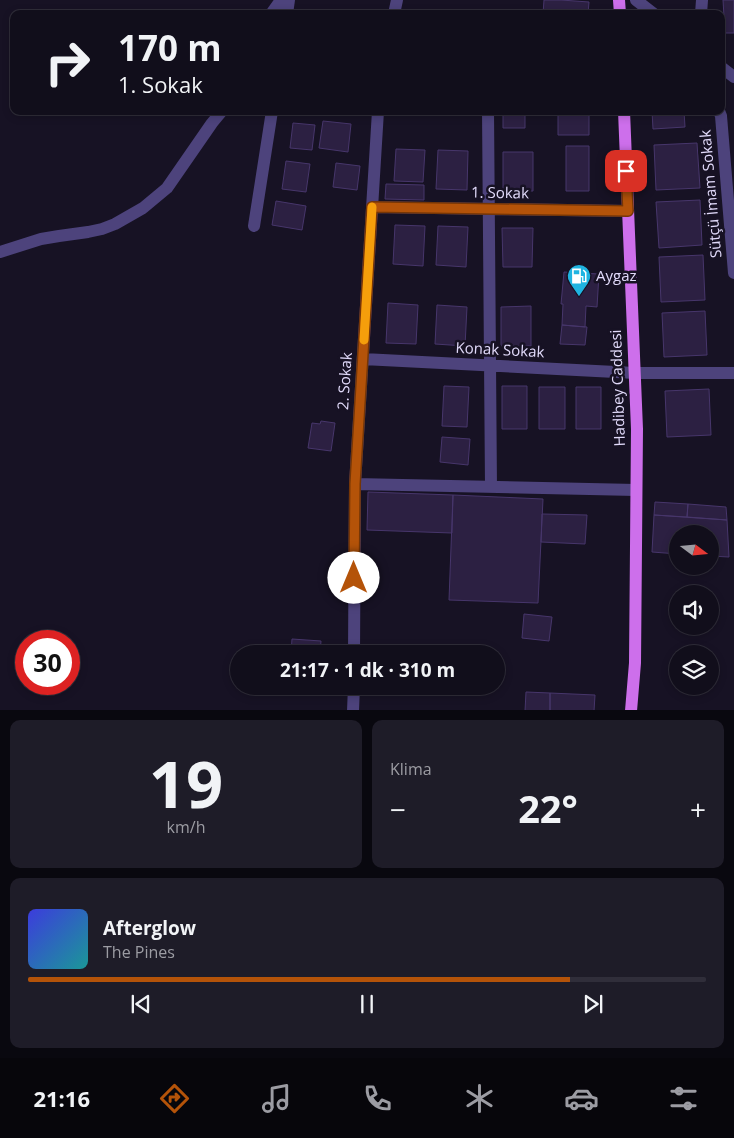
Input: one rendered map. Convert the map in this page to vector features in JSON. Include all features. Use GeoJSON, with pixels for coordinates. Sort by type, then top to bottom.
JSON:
{"type":"FeatureCollection","features":[{"type":"Feature","properties":{"kind":"main road","name":"Hadibey Caddesi"},"geometry":{"type":"LineString","coordinates":[[624,115],[637,429],[634,663],[631,710]]}},
{"type":"Feature","properties":{"kind":"main road","name":"Hadibey Caddesi"},"geometry":{"type":"LineString","coordinates":[[634,663],[640,710]]}},
{"type":"Feature","properties":{"kind":"street"},"geometry":{"type":"LineString","coordinates":[[636,0],[649,10]]}},
{"type":"Feature","properties":{"kind":"street"},"geometry":{"type":"LineString","coordinates":[[0,252],[41,239],[102,229],[143,208],[167,188],[219,115]]}},
{"type":"Feature","properties":{"kind":"street"},"geometry":{"type":"LineString","coordinates":[[254,226],[271,115]]}},
{"type":"Feature","properties":{"kind":"street","name":"2. Sokak"},"geometry":{"type":"LineString","coordinates":[[354,645],[355,484],[378,115]]}},
{"type":"Feature","properties":{"kind":"street"},"geometry":{"type":"LineString","coordinates":[[488,115],[491,487]]}},
{"type":"Feature","properties":{"kind":"street","name":"Sütçü İmam Sokak"},"geometry":{"type":"LineString","coordinates":[[721,115],[734,273]]}},
{"type":"Feature","properties":{"kind":"street","name":"1. Sokak"},"geometry":{"type":"LineString","coordinates":[[372,207],[628,211]]}},
{"type":"Feature","properties":{"kind":"street","name":"Konak Sokak"},"geometry":{"type":"LineString","coordinates":[[363,360],[635,373],[734,373]]}},
{"type":"Feature","properties":{"kind":"street"},"geometry":{"type":"LineString","coordinates":[[355,484],[636,490]]}},
{"type":"Feature","properties":{"kind":"street"},"geometry":{"type":"LineString","coordinates":[[353,710],[354,695]]}},
{"type":"Feature","properties":{"kind":"building"},"geometry":{"type":"Polygon","coordinates":[[[544,0],[589,2],[588,10],[543,10],[544,0]]]}},
{"type":"Feature","properties":{"kind":"building"},"geometry":{"type":"Polygon","coordinates":[[[723,0],[734,0],[734,33],[725,33],[723,0]]]}},
{"type":"Feature","properties":{"kind":"building"},"geometry":{"type":"Polygon","coordinates":[[[503,115],[525,115],[525,128],[503,128],[503,115]]]}},
{"type":"Feature","properties":{"kind":"building"},"geometry":{"type":"Polygon","coordinates":[[[558,115],[589,115],[589,135],[558,135],[558,115]]]}},
{"type":"Feature","properties":{"kind":"building"},"geometry":{"type":"Polygon","coordinates":[[[652,115],[684,115],[685,127],[653,129],[652,115]]]}},
{"type":"Feature","properties":{"kind":"building"},"geometry":{"type":"Polygon","coordinates":[[[323,121],[351,124],[348,152],[319,148],[323,121]]]}},
{"type":"Feature","properties":{"kind":"building"},"geometry":{"type":"Polygon","coordinates":[[[293,123],[315,125],[312,150],[290,148],[293,123]]]}},
{"type":"Feature","properties":{"kind":"building"},"geometry":{"type":"Polygon","coordinates":[[[697,143],[700,188],[656,190],[654,145],[697,143]]]}},
{"type":"Feature","properties":{"kind":"building"},"geometry":{"type":"Polygon","coordinates":[[[566,146],[589,146],[589,191],[566,191],[566,146]]]}},
{"type":"Feature","properties":{"kind":"building"},"geometry":{"type":"Polygon","coordinates":[[[396,149],[425,150],[423,182],[394,181],[396,149]]]}},
{"type":"Feature","properties":{"kind":"building"},"geometry":{"type":"Polygon","coordinates":[[[438,150],[468,151],[467,190],[436,189],[438,150]]]}},
{"type":"Feature","properties":{"kind":"building"},"geometry":{"type":"Polygon","coordinates":[[[503,152],[533,152],[533,191],[503,191],[503,152]]]}},
{"type":"Feature","properties":{"kind":"building"},"geometry":{"type":"Polygon","coordinates":[[[286,161],[310,164],[306,192],[282,189],[286,161]]]}},
{"type":"Feature","properties":{"kind":"building"},"geometry":{"type":"Polygon","coordinates":[[[336,163],[360,166],[357,190],[333,187],[336,163]]]}},
{"type":"Feature","properties":{"kind":"building"},"geometry":{"type":"Polygon","coordinates":[[[386,184],[424,185],[424,200],[385,199],[386,184]]]}},
{"type":"Feature","properties":{"kind":"building"},"geometry":{"type":"Polygon","coordinates":[[[700,200],[702,245],[659,248],[656,202],[700,200]]]}},
{"type":"Feature","properties":{"kind":"building"},"geometry":{"type":"Polygon","coordinates":[[[276,201],[306,206],[302,230],[272,225],[276,201]]]}},
{"type":"Feature","properties":{"kind":"building"},"geometry":{"type":"Polygon","coordinates":[[[395,225],[425,226],[423,266],[393,264],[395,225]]]}},
{"type":"Feature","properties":{"kind":"building"},"geometry":{"type":"Polygon","coordinates":[[[438,226],[468,227],[466,267],[436,265],[438,226]]]}},
{"type":"Feature","properties":{"kind":"building"},"geometry":{"type":"Polygon","coordinates":[[[502,228],[533,228],[532,267],[503,267],[502,228]]]}},
{"type":"Feature","properties":{"kind":"building"},"geometry":{"type":"Polygon","coordinates":[[[703,255],[705,300],[661,302],[659,257],[703,255]]]}},
{"type":"Feature","properties":{"kind":"building"},"geometry":{"type":"Polygon","coordinates":[[[564,272],[599,274],[597,307],[586,306],[585,327],[562,325],[563,304],[561,304],[564,272]]]}},
{"type":"Feature","properties":{"kind":"building"},"geometry":{"type":"Polygon","coordinates":[[[388,303],[418,305],[416,344],[386,343],[388,303]]]}},
{"type":"Feature","properties":{"kind":"building"},"geometry":{"type":"Polygon","coordinates":[[[437,305],[467,307],[465,346],[435,344],[437,305]]]}},
{"type":"Feature","properties":{"kind":"building"},"geometry":{"type":"Polygon","coordinates":[[[531,306],[531,346],[501,346],[501,307],[531,306]]]}},
{"type":"Feature","properties":{"kind":"building"},"geometry":{"type":"Polygon","coordinates":[[[705,311],[707,355],[664,357],[662,313],[705,311]]]}},
{"type":"Feature","properties":{"kind":"building"},"geometry":{"type":"Polygon","coordinates":[[[562,325],[587,327],[585,345],[560,344],[562,325]]]}},
{"type":"Feature","properties":{"kind":"building"},"geometry":{"type":"Polygon","coordinates":[[[444,386],[469,387],[467,427],[442,426],[444,386]]]}},
{"type":"Feature","properties":{"kind":"building"},"geometry":{"type":"Polygon","coordinates":[[[502,386],[527,386],[527,429],[502,429],[502,386]]]}},
{"type":"Feature","properties":{"kind":"building"},"geometry":{"type":"Polygon","coordinates":[[[539,387],[565,387],[565,429],[539,429],[539,387]]]}},
{"type":"Feature","properties":{"kind":"building"},"geometry":{"type":"Polygon","coordinates":[[[576,387],[601,387],[601,429],[576,429],[576,387]]]}},
{"type":"Feature","properties":{"kind":"building"},"geometry":{"type":"Polygon","coordinates":[[[709,389],[711,435],[667,437],[665,391],[709,389]]]}},
{"type":"Feature","properties":{"kind":"building"},"geometry":{"type":"Polygon","coordinates":[[[321,421],[335,423],[331,451],[308,448],[312,423],[320,424],[321,421]]]}},
{"type":"Feature","properties":{"kind":"building"},"geometry":{"type":"Polygon","coordinates":[[[442,437],[470,439],[468,465],[440,462],[442,437]]]}},
{"type":"Feature","properties":{"kind":"building"},"geometry":{"type":"Polygon","coordinates":[[[368,492],[453,495],[452,533],[367,530],[368,492]]]}},
{"type":"Feature","properties":{"kind":"building"},"geometry":{"type":"Polygon","coordinates":[[[453,495],[543,499],[538,603],[449,600],[453,495]]]}},
{"type":"Feature","properties":{"kind":"building"},"geometry":{"type":"Polygon","coordinates":[[[655,502],[688,504],[687,517],[654,515],[655,502]]]}},
{"type":"Feature","properties":{"kind":"building"},"geometry":{"type":"Polygon","coordinates":[[[688,504],[726,507],[727,520],[687,517],[688,504]]]}},
{"type":"Feature","properties":{"kind":"building"},"geometry":{"type":"Polygon","coordinates":[[[542,514],[587,515],[585,544],[541,542],[542,514]]]}},
{"type":"Feature","properties":{"kind":"building"},"geometry":{"type":"Polygon","coordinates":[[[654,515],[727,520],[729,557],[719,556],[719,525],[669,525],[669,553],[652,552],[654,515]]]}},
{"type":"Feature","properties":{"kind":"building"},"geometry":{"type":"Polygon","coordinates":[[[524,614],[552,617],[549,641],[522,638],[524,614]]]}},
{"type":"Feature","properties":{"kind":"building"},"geometry":{"type":"Polygon","coordinates":[[[292,639],[321,641],[321,645],[292,645],[292,639]]]}},
{"type":"Feature","properties":{"kind":"building"},"geometry":{"type":"Polygon","coordinates":[[[526,692],[550,693],[550,710],[525,710],[526,692]]]}},
{"type":"Feature","properties":{"kind":"building"},"geometry":{"type":"Polygon","coordinates":[[[550,693],[595,695],[594,710],[550,710],[550,693]]]}},
{"type":"Feature","properties":{"kind":"slow traffic"},"geometry":{"type":"LineString","coordinates":[[364,340],[372,207]]}},
{"type":"Feature","properties":{"kind":"place","name":"Aygaz"},"geometry":{"type":"Point","coordinates":[579,297]}},
{"type":"Feature","properties":{"kind":"route"},"geometry":{"type":"LineString","coordinates":[[354,578],[355,484],[372,207],[628,211],[626,171]]}}]}
